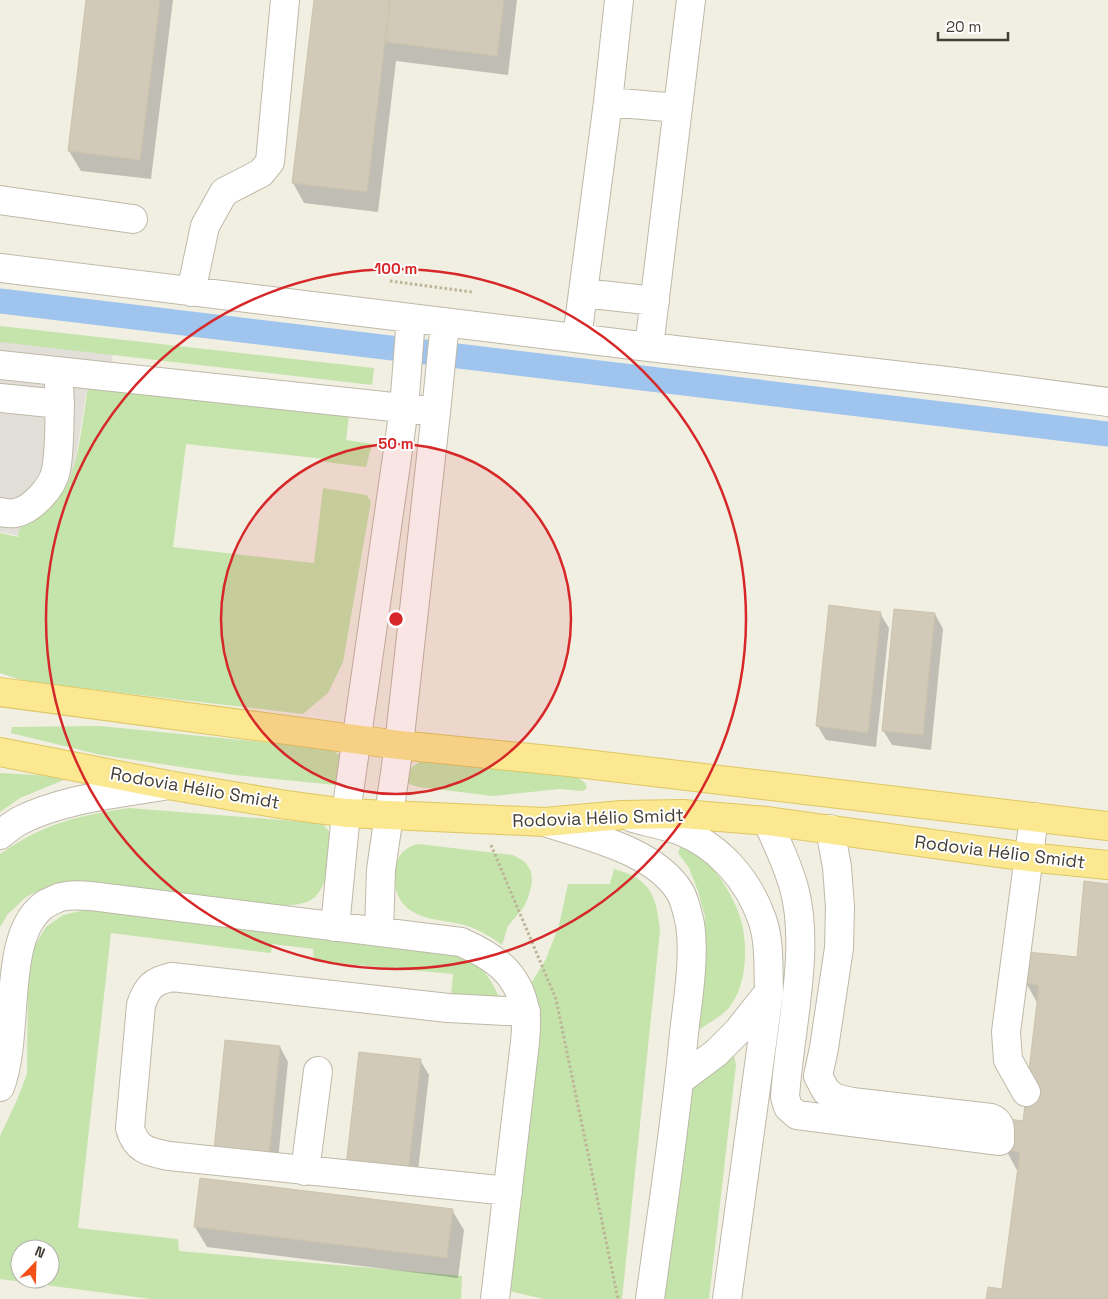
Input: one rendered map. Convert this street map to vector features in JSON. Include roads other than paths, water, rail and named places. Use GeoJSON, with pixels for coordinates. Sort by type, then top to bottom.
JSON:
{"type":"FeatureCollection","features":[{"type":"Feature","properties":{"kind":"main road"},"geometry":{"type":"LineString","coordinates":[[0,685],[13,693],[399,745],[569,762],[1108,826]]}},
{"type":"Feature","properties":{"kind":"main road","name":"Rodovia Hélio Smidt"},"geometry":{"type":"LineString","coordinates":[[10,753],[168,785],[346,813],[545,822],[622,815],[683,814],[767,821],[1028,857],[1108,865]]}},
{"type":"Feature","properties":{"kind":"street"},"geometry":{"type":"LineString","coordinates":[[192,292],[205,226],[224,192],[261,173],[270,162],[285,0]]}},
{"type":"Feature","properties":{"kind":"street"},"geometry":{"type":"LineString","coordinates":[[577,338],[608,102],[619,0]]}},
{"type":"Feature","properties":{"kind":"street"},"geometry":{"type":"LineString","coordinates":[[649,347],[691,0]]}},
{"type":"Feature","properties":{"kind":"street"},"geometry":{"type":"LineString","coordinates":[[608,102],[678,108]]}},
{"type":"Feature","properties":{"kind":"street"},"geometry":{"type":"LineString","coordinates":[[0,200],[133,219]]}},
{"type":"Feature","properties":{"kind":"street"},"geometry":{"type":"LineString","coordinates":[[0,268],[192,292],[410,330],[577,338],[956,382],[1108,402]]}},
{"type":"Feature","properties":{"kind":"street"},"geometry":{"type":"LineString","coordinates":[[583,293],[655,301]]}},
{"type":"Feature","properties":{"kind":"street"},"geometry":{"type":"LineString","coordinates":[[335,927],[346,813],[404,395],[410,330]]}},
{"type":"Feature","properties":{"kind":"street"},"geometry":{"type":"LineString","coordinates":[[379,932],[381,870],[399,745],[444,333]]}},
{"type":"Feature","properties":{"kind":"street"},"geometry":{"type":"LineString","coordinates":[[0,365],[59,372],[404,395],[437,399]]}},
{"type":"Feature","properties":{"kind":"street"},"geometry":{"type":"LineString","coordinates":[[0,512],[18,513],[32,505],[46,491],[56,472],[60,404],[59,372]]}},
{"type":"Feature","properties":{"kind":"street"},"geometry":{"type":"LineString","coordinates":[[0,398],[60,404]]}},
{"type":"Feature","properties":{"kind":"street"},"geometry":{"type":"LineString","coordinates":[[0,835],[17,822],[44,810],[81,800],[168,785]]}},
{"type":"Feature","properties":{"kind":"street"},"geometry":{"type":"LineString","coordinates":[[622,815],[678,830],[702,842],[725,859],[747,885],[763,920],[768,948],[769,992],[727,1299]]}},
{"type":"Feature","properties":{"kind":"street"},"geometry":{"type":"LineString","coordinates":[[1026,1092],[1008,1060],[1006,1032],[1034,818]]}},
{"type":"Feature","properties":{"kind":"street"},"geometry":{"type":"LineString","coordinates":[[767,821],[794,889],[800,924],[799,975],[785,1097],[788,1107],[797,1115],[1000,1141],[1000,1125],[997,1120],[991,1118],[852,1102],[835,1098],[826,1091],[818,1076],[839,948],[840,907],[837,867],[830,829]]}},
{"type":"Feature","properties":{"kind":"street"},"geometry":{"type":"LineString","coordinates":[[545,822],[615,845],[637,855],[661,870],[680,892],[690,924],[691,964],[680,1080],[650,1299]]}},
{"type":"Feature","properties":{"kind":"street"},"geometry":{"type":"LineString","coordinates":[[0,1087],[4,1078],[8,1033],[6,966],[11,943],[22,921],[38,907],[62,897],[88,896],[461,942],[485,953],[505,970],[519,987],[526,1012],[525,1042],[495,1299]]}},
{"type":"Feature","properties":{"kind":"street"},"geometry":{"type":"LineString","coordinates":[[799,975],[802,987],[807,995],[817,998],[824,996],[834,981]]}},
{"type":"Feature","properties":{"kind":"street"},"geometry":{"type":"LineString","coordinates":[[508,1191],[169,1156],[145,1149],[133,1139],[130,1128],[141,1005],[145,993],[151,985],[159,979],[172,977],[448,1008],[526,1012]]}},
{"type":"Feature","properties":{"kind":"street"},"geometry":{"type":"LineString","coordinates":[[680,1080],[716,1053],[738,1032],[769,992]]}},
{"type":"Feature","properties":{"kind":"street"},"geometry":{"type":"LineString","coordinates":[[305,1171],[318,1071]]}},
{"type":"Feature","properties":{"kind":"waterway"},"geometry":{"type":"LineString","coordinates":[[0,301],[1108,434]]}}]}
